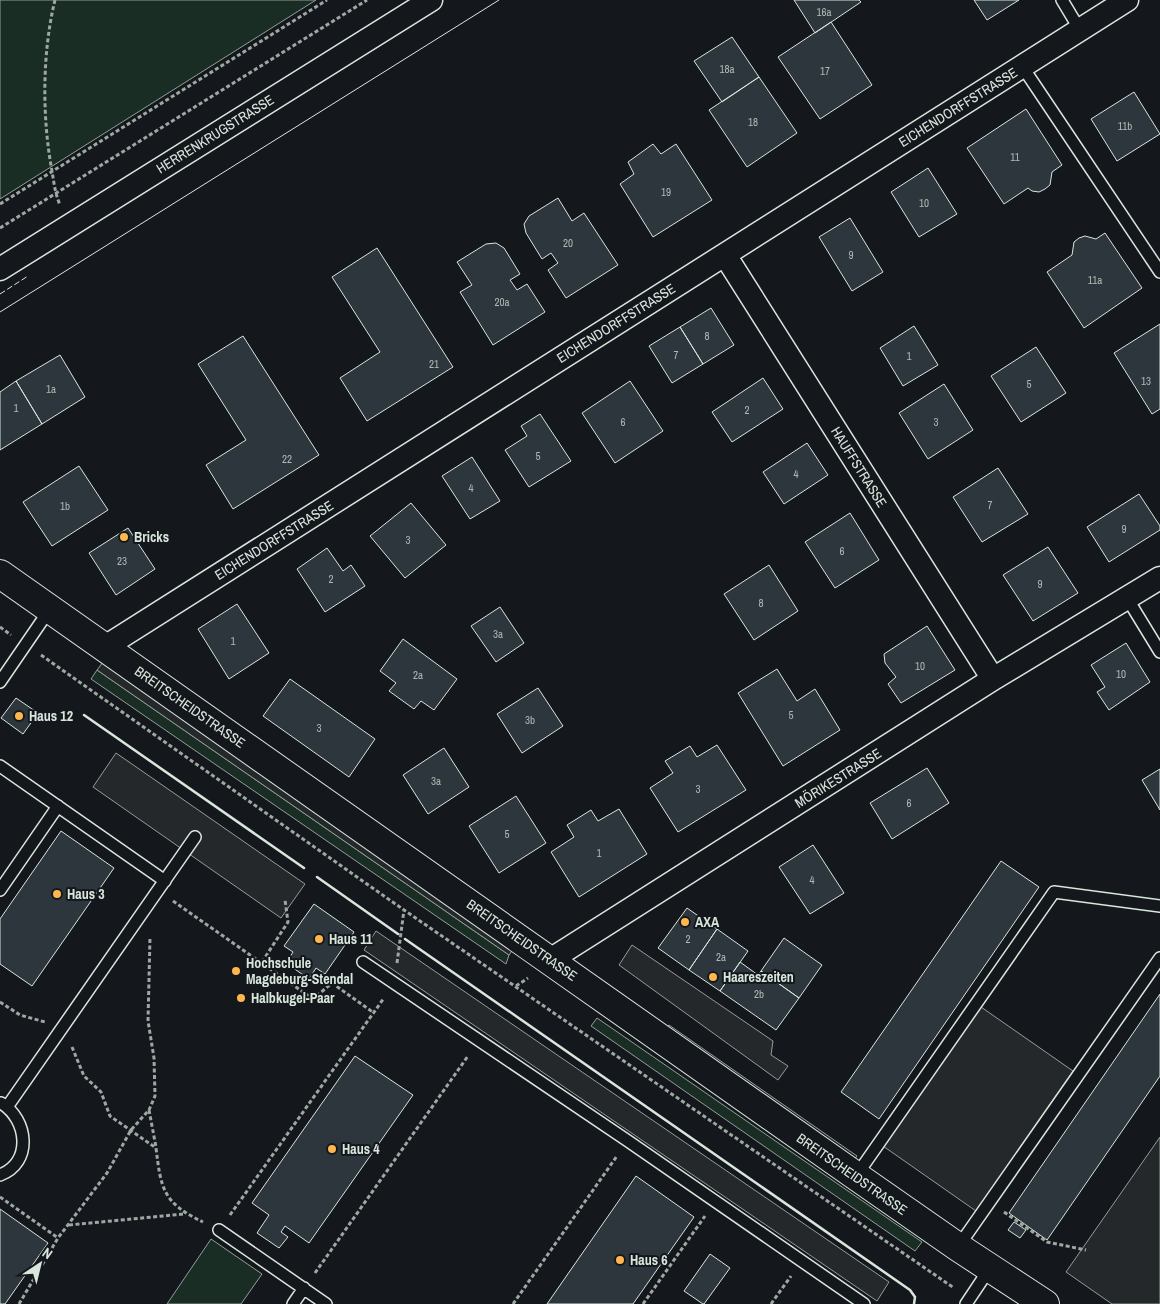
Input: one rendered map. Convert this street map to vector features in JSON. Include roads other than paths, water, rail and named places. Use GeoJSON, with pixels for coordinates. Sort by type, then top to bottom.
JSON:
{"type":"FeatureCollection","features":[{"type":"Feature","properties":{"kind":"street","name":"HERRENKRUGSTRASSE"},"geometry":{"type":"LineString","coordinates":[[0,269],[431,0]]}},
{"type":"Feature","properties":{"kind":"street","name":"EICHENDORFFSTRASSE"},"geometry":{"type":"LineString","coordinates":[[104,647],[1127,0]]}},
{"type":"Feature","properties":{"kind":"street","name":"HAUFFSTRASSE"},"geometry":{"type":"LineString","coordinates":[[724,254],[993,680]]}},
{"type":"Feature","properties":{"kind":"street","name":"BREITSCHEIDSTRASSE"},"geometry":{"type":"LineString","coordinates":[[0,574],[856,1176],[958,1247],[1045,1304]]}},
{"type":"Feature","properties":{"kind":"street","name":"MÖRIKESTRASSE"},"geometry":{"type":"LineString","coordinates":[[550,960],[993,680],[1160,578]]}},
{"type":"Feature","properties":{"kind":"lane"},"geometry":{"type":"LineString","coordinates":[[1062,0],[1080,30]]}},
{"type":"Feature","properties":{"kind":"lane"},"geometry":{"type":"LineString","coordinates":[[1022,66],[1160,272]]}},
{"type":"Feature","properties":{"kind":"lane"},"geometry":{"type":"LineString","coordinates":[[1127,598],[1160,652]]}},
{"type":"Feature","properties":{"kind":"lane"},"geometry":{"type":"LineString","coordinates":[[0,682],[50,609]]}},
{"type":"Feature","properties":{"kind":"lane"},"geometry":{"type":"LineString","coordinates":[[0,766],[165,881]]}},
{"type":"Feature","properties":{"kind":"lane"},"geometry":{"type":"LineString","coordinates":[[0,890],[58,806]]}},
{"type":"Feature","properties":{"kind":"lane"},"geometry":{"type":"LineString","coordinates":[[0,1176],[17,1163],[23,1147],[23,1132],[17,1118],[3,1105],[63,1026],[195,837]]}},
{"type":"Feature","properties":{"kind":"lane"},"geometry":{"type":"LineString","coordinates":[[856,1176],[1054,892],[1160,906]]}},
{"type":"Feature","properties":{"kind":"lane"},"geometry":{"type":"LineString","coordinates":[[958,1247],[1160,958]]}},
{"type":"Feature","properties":{"kind":"lane"},"geometry":{"type":"LineString","coordinates":[[363,962],[716,1201],[864,1304]]}},
{"type":"Feature","properties":{"kind":"lane"},"geometry":{"type":"LineString","coordinates":[[219,1230],[326,1304]]}},
{"type":"Feature","properties":{"kind":"lane"},"geometry":{"type":"LineString","coordinates":[[968,1301],[990,1268]]}},
{"type":"Feature","properties":{"kind":"lane"},"geometry":{"type":"LineString","coordinates":[[293,1304],[304,1288]]}},
{"type":"Feature","properties":{"kind":"tram line"},"geometry":{"type":"LineString","coordinates":[[0,312],[499,0]]}},
{"type":"Feature","properties":{"kind":"place","name":"Bricks"},"geometry":{"type":"Point","coordinates":[124,537]}},
{"type":"Feature","properties":{"kind":"place","name":"Haus 12"},"geometry":{"type":"Point","coordinates":[19,716]}},
{"type":"Feature","properties":{"kind":"place","name":"Haus 3"},"geometry":{"type":"Point","coordinates":[57,894]}},
{"type":"Feature","properties":{"kind":"place","name":"AXA"},"geometry":{"type":"Point","coordinates":[685,922]}},
{"type":"Feature","properties":{"kind":"place","name":"Haus 11"},"geometry":{"type":"Point","coordinates":[319,939]}},
{"type":"Feature","properties":{"kind":"place","name":"Hochschule Magdeburg-Stendal"},"geometry":{"type":"Point","coordinates":[236,971]}},
{"type":"Feature","properties":{"kind":"place","name":"Haareszeiten"},"geometry":{"type":"Point","coordinates":[713,977]}},
{"type":"Feature","properties":{"kind":"place","name":"Halbkugel-Paar"},"geometry":{"type":"Point","coordinates":[241,998]}},
{"type":"Feature","properties":{"kind":"place","name":"Haus 4"},"geometry":{"type":"Point","coordinates":[332,1149]}},
{"type":"Feature","properties":{"kind":"place","name":"Haus 6"},"geometry":{"type":"Point","coordinates":[620,1260]}}]}
